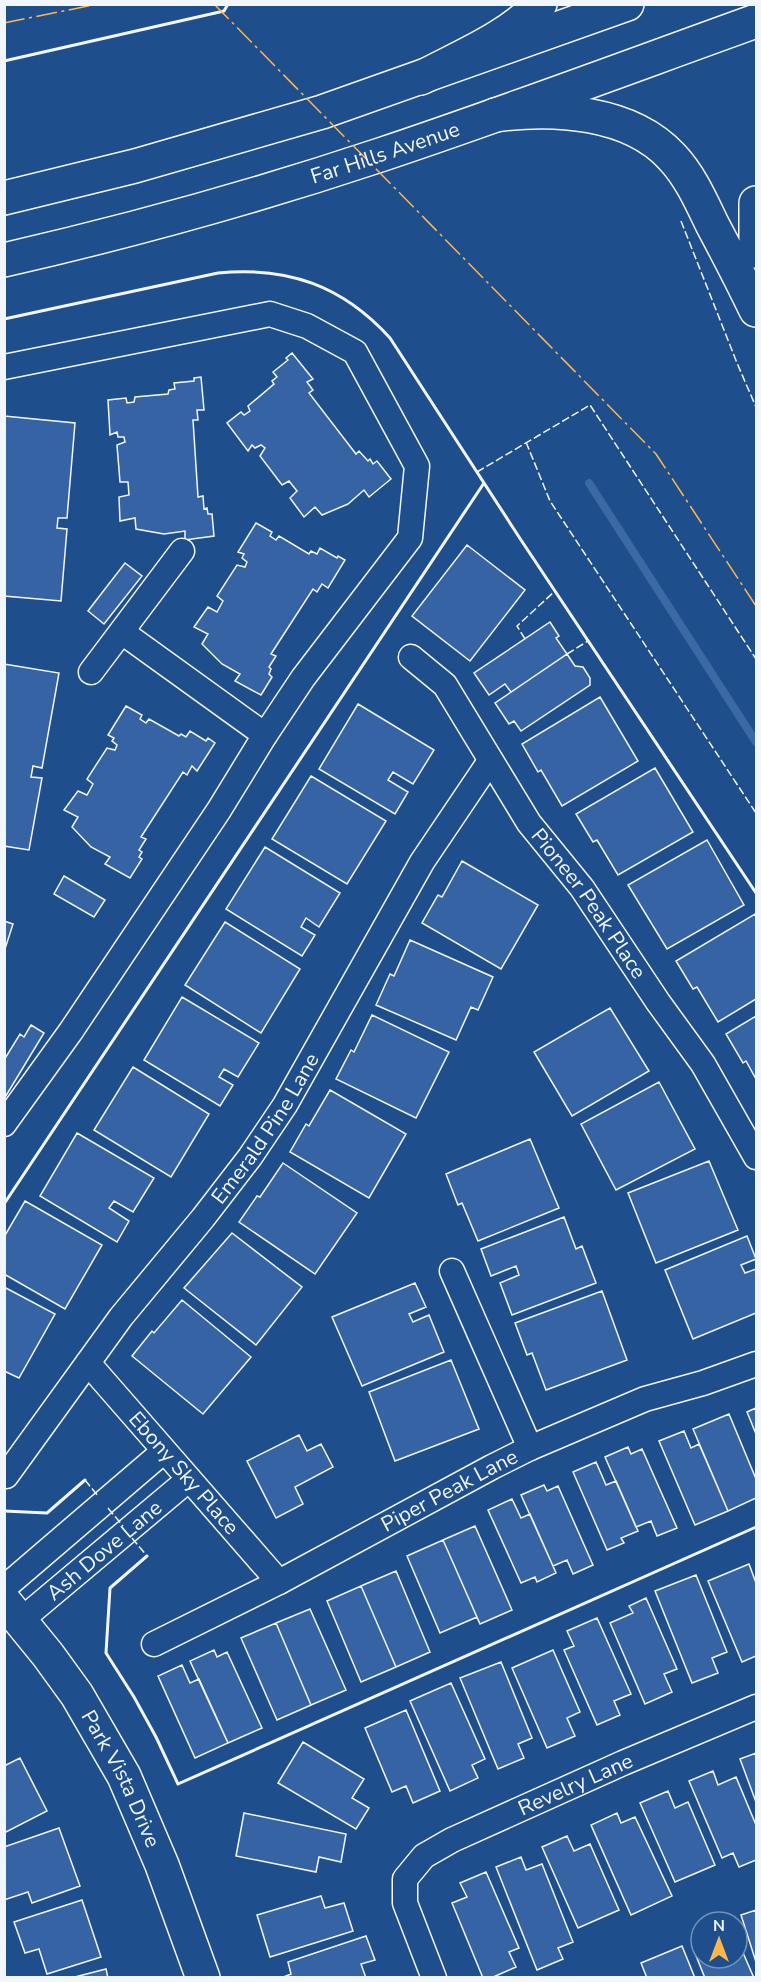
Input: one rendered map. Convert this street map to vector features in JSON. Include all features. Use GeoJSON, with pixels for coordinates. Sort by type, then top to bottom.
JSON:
{"type":"FeatureCollection","features":[{"type":"Feature","properties":{"kind":"main road"},"geometry":{"type":"LineString","coordinates":[[421,78],[497,37],[523,20],[540,4]]}},
{"type":"Feature","properties":{"kind":"main road"},"geometry":{"type":"LineString","coordinates":[[4,198],[195,149],[322,111],[627,4]]}},
{"type":"Feature","properties":{"kind":"main road","name":"Far Hills Avenue"},"geometry":{"type":"LineString","coordinates":[[4,260],[76,244],[206,209],[379,155],[756,21]]}},
{"type":"Feature","properties":{"kind":"main road"},"geometry":{"type":"LineString","coordinates":[[495,115],[536,112],[597,118],[620,123],[655,142],[671,155],[691,183],[756,310]]}},
{"type":"Feature","properties":{"kind":"main road"},"geometry":{"type":"LineString","coordinates":[[756,203],[756,251]]}},
{"type":"Feature","properties":{"kind":"main road","name":"Park Vista Drive"},"geometry":{"type":"LineString","coordinates":[[12,1611],[48,1655],[76,1695],[124,1776],[159,1856],[203,1977]]}},
{"type":"Feature","properties":{"kind":"street"},"geometry":{"type":"LineString","coordinates":[[4,367],[270,314],[308,326],[355,352],[417,466],[411,538],[303,678],[142,925],[4,1124]]}},
{"type":"Feature","properties":{"kind":"street"},"geometry":{"type":"LineString","coordinates":[[91,672],[182,551]]}},
{"type":"Feature","properties":{"kind":"street"},"geometry":{"type":"LineString","coordinates":[[122,632],[265,735]]}},
{"type":"Feature","properties":{"kind":"street","name":"Pioneer Peak Place"},"geometry":{"type":"LineString","coordinates":[[411,657],[445,685],[529,823],[582,888],[658,1002],[703,1064],[756,1157]]}},
{"type":"Feature","properties":{"kind":"street","name":"Emerald Pine Lane"},"geometry":{"type":"LineString","coordinates":[[6,1476],[139,1294],[210,1210],[250,1157],[285,1105],[422,862],[490,761]]}},
{"type":"Feature","properties":{"kind":"street"},"geometry":{"type":"LineString","coordinates":[[452,1271],[530,1448]]}},
{"type":"Feature","properties":{"kind":"street","name":"Ebony Sky Place"},"geometry":{"type":"LineString","coordinates":[[88,1363],[279,1582]]}},
{"type":"Feature","properties":{"kind":"street","name":"Piper Peak Lane"},"geometry":{"type":"LineString","coordinates":[[154,1644],[279,1582],[530,1448],[645,1399],[703,1383],[756,1364]]}},
{"type":"Feature","properties":{"kind":"street","name":"Ash Dove Lane"},"geometry":{"type":"LineString","coordinates":[[4,1588],[164,1451]]}},
{"type":"Feature","properties":{"kind":"street","name":"Ash Dove Lane"},"geometry":{"type":"LineString","coordinates":[[12,1611],[188,1480]]}},
{"type":"Feature","properties":{"kind":"street","name":"Revelry Lane"},"geometry":{"type":"LineString","coordinates":[[434,1977],[405,1903],[405,1879],[424,1856],[452,1840],[622,1763],[756,1707]]}},
{"type":"Feature","properties":{"kind":"building"},"geometry":{"type":"Polygon","coordinates":[[[292,353],[313,379],[307,382],[313,390],[309,393],[356,454],[359,451],[373,464],[377,461],[391,479],[369,497],[364,490],[348,504],[322,515],[315,507],[304,517],[290,498],[297,491],[289,481],[282,485],[260,456],[265,448],[261,445],[255,448],[252,445],[248,451],[227,423],[241,412],[244,415],[250,411],[248,406],[274,384],[272,381],[277,377],[273,372],[288,360],[286,358],[292,353]]]}},
{"type":"Feature","properties":{"kind":"building"},"geometry":{"type":"Polygon","coordinates":[[[201,377],[204,410],[197,410],[198,420],[193,420],[198,497],[203,496],[204,509],[207,508],[208,514],[212,514],[214,536],[185,540],[185,531],[164,534],[136,529],[135,518],[120,521],[119,497],[129,495],[128,482],[120,482],[117,445],[125,442],[124,437],[118,437],[117,432],[110,435],[108,400],[126,398],[127,403],[134,402],[135,397],[168,394],[169,390],[175,389],[174,383],[194,381],[194,378],[201,377]]]}},
{"type":"Feature","properties":{"kind":"building"},"geometry":{"type":"Polygon","coordinates":[[[4,416],[75,423],[67,518],[58,518],[57,528],[67,529],[61,601],[4,596],[4,416]]]}},
{"type":"Feature","properties":{"kind":"building"},"geometry":{"type":"Polygon","coordinates":[[[256,523],[272,532],[270,536],[276,540],[279,536],[309,554],[311,551],[317,554],[320,548],[345,560],[328,588],[322,584],[317,592],[313,589],[271,654],[276,656],[269,667],[271,669],[269,674],[272,677],[261,695],[235,681],[240,674],[222,664],[202,644],[208,634],[194,627],[208,607],[217,612],[223,601],[217,596],[237,565],[245,567],[247,562],[242,558],[244,554],[238,552],[256,523]]]}},
{"type":"Feature","properties":{"kind":"building"},"geometry":{"type":"Polygon","coordinates":[[[467,545],[525,590],[470,661],[412,616],[467,545]]]}},
{"type":"Feature","properties":{"kind":"building"},"geometry":{"type":"Polygon","coordinates":[[[125,563],[142,576],[104,624],[88,611],[125,563]]]}},
{"type":"Feature","properties":{"kind":"building"},"geometry":{"type":"Polygon","coordinates":[[[550,622],[559,636],[556,638],[567,654],[511,692],[505,684],[489,695],[474,673],[550,622]]]}},
{"type":"Feature","properties":{"kind":"building"},"geometry":{"type":"Polygon","coordinates":[[[567,654],[575,666],[583,667],[590,678],[590,685],[521,731],[514,721],[509,724],[495,703],[567,654]]]}},
{"type":"Feature","properties":{"kind":"building"},"geometry":{"type":"Polygon","coordinates":[[[4,664],[59,673],[42,768],[33,766],[31,777],[42,778],[29,850],[4,846],[4,664]]]}},
{"type":"Feature","properties":{"kind":"building"},"geometry":{"type":"Polygon","coordinates":[[[600,697],[638,761],[562,806],[541,770],[538,772],[522,744],[600,697]]]}},
{"type":"Feature","properties":{"kind":"building"},"geometry":{"type":"Polygon","coordinates":[[[358,704],[434,750],[413,784],[393,772],[388,780],[408,792],[395,814],[319,769],[358,704]]]}},
{"type":"Feature","properties":{"kind":"building"},"geometry":{"type":"Polygon","coordinates":[[[126,706],[142,715],[140,719],[146,723],[149,719],[179,736],[181,734],[186,737],[190,731],[206,741],[208,738],[215,743],[197,771],[192,766],[187,775],[183,772],[141,837],[146,839],[139,850],[142,852],[139,857],[142,859],[130,878],[105,864],[110,857],[91,847],[72,827],[78,817],[64,810],[78,791],[87,795],[93,784],[87,779],[107,748],[115,750],[117,745],[112,741],[114,738],[108,735],[126,706]]]}},
{"type":"Feature","properties":{"kind":"building"},"geometry":{"type":"Polygon","coordinates":[[[655,768],[693,832],[618,875],[597,840],[593,842],[576,814],[655,768]]]}},
{"type":"Feature","properties":{"kind":"building"},"geometry":{"type":"Polygon","coordinates":[[[311,776],[386,821],[347,884],[272,839],[311,776]]]}},
{"type":"Feature","properties":{"kind":"building"},"geometry":{"type":"Polygon","coordinates":[[[707,840],[744,905],[667,949],[628,885],[707,840]]]}},
{"type":"Feature","properties":{"kind":"building"},"geometry":{"type":"Polygon","coordinates":[[[265,847],[340,893],[319,927],[306,918],[301,927],[315,935],[302,956],[226,909],[265,847]]]}},
{"type":"Feature","properties":{"kind":"building"},"geometry":{"type":"Polygon","coordinates":[[[462,861],[538,905],[501,969],[422,923],[438,895],[442,897],[462,861]]]}},
{"type":"Feature","properties":{"kind":"building"},"geometry":{"type":"Polygon","coordinates":[[[64,876],[105,900],[94,917],[54,894],[64,876]]]}},
{"type":"Feature","properties":{"kind":"building"},"geometry":{"type":"Polygon","coordinates":[[[755,914],[756,999],[718,1022],[697,987],[693,989],[676,961],[755,914]]]}},
{"type":"Feature","properties":{"kind":"building"},"geometry":{"type":"Polygon","coordinates":[[[4,921],[13,924],[4,952],[4,921]]]}},
{"type":"Feature","properties":{"kind":"building"},"geometry":{"type":"Polygon","coordinates":[[[225,922],[300,969],[261,1033],[185,985],[225,922]]]}},
{"type":"Feature","properties":{"kind":"building"},"geometry":{"type":"Polygon","coordinates":[[[410,940],[493,977],[478,1010],[471,1007],[456,1040],[376,1005],[390,974],[394,976],[410,940]]]}},
{"type":"Feature","properties":{"kind":"building"},"geometry":{"type":"Polygon","coordinates":[[[182,997],[259,1043],[238,1077],[224,1069],[219,1077],[233,1085],[220,1106],[144,1060],[182,997]]]}},
{"type":"Feature","properties":{"kind":"building"},"geometry":{"type":"Polygon","coordinates":[[[610,1008],[649,1071],[572,1116],[534,1052],[610,1008]]]}},
{"type":"Feature","properties":{"kind":"building"},"geometry":{"type":"Polygon","coordinates":[[[372,1015],[449,1052],[416,1118],[336,1079],[351,1050],[354,1052],[372,1015]]]}},
{"type":"Feature","properties":{"kind":"building"},"geometry":{"type":"Polygon","coordinates":[[[756,1016],[756,1079],[746,1061],[743,1063],[726,1034],[756,1016]]]}},
{"type":"Feature","properties":{"kind":"building"},"geometry":{"type":"Polygon","coordinates":[[[31,1025],[44,1033],[4,1099],[4,1060],[20,1034],[24,1037],[31,1025]]]}},
{"type":"Feature","properties":{"kind":"building"},"geometry":{"type":"Polygon","coordinates":[[[133,1067],[209,1114],[171,1177],[94,1130],[133,1067]]]}},
{"type":"Feature","properties":{"kind":"building"},"geometry":{"type":"Polygon","coordinates":[[[659,1082],[695,1149],[616,1190],[581,1124],[659,1082]]]}},
{"type":"Feature","properties":{"kind":"building"},"geometry":{"type":"Polygon","coordinates":[[[330,1090],[406,1134],[369,1198],[290,1152],[306,1124],[309,1126],[330,1090]]]}},
{"type":"Feature","properties":{"kind":"building"},"geometry":{"type":"Polygon","coordinates":[[[77,1133],[154,1178],[133,1212],[114,1201],[109,1208],[129,1221],[117,1242],[40,1196],[77,1133]]]}},
{"type":"Feature","properties":{"kind":"building"},"geometry":{"type":"Polygon","coordinates":[[[530,1139],[559,1208],[478,1241],[462,1203],[458,1205],[446,1174],[530,1139]]]}},
{"type":"Feature","properties":{"kind":"building"},"geometry":{"type":"Polygon","coordinates":[[[709,1161],[738,1230],[656,1263],[628,1193],[709,1161]]]}},
{"type":"Feature","properties":{"kind":"building"},"geometry":{"type":"Polygon","coordinates":[[[283,1163],[357,1213],[315,1274],[239,1222],[257,1196],[260,1197],[283,1163]]]}},
{"type":"Feature","properties":{"kind":"building"},"geometry":{"type":"Polygon","coordinates":[[[25,1201],[102,1245],[65,1309],[4,1274],[4,1237],[25,1201]]]}},
{"type":"Feature","properties":{"kind":"building"},"geometry":{"type":"Polygon","coordinates":[[[564,1217],[576,1249],[582,1246],[596,1283],[512,1315],[500,1283],[519,1275],[516,1266],[491,1276],[481,1249],[564,1217]]]}},
{"type":"Feature","properties":{"kind":"building"},"geometry":{"type":"Polygon","coordinates":[[[232,1233],[302,1287],[256,1345],[184,1288],[232,1233]]]}},
{"type":"Feature","properties":{"kind":"building"},"geometry":{"type":"Polygon","coordinates":[[[747,1236],[756,1259],[741,1265],[745,1273],[756,1269],[756,1313],[693,1339],[665,1270],[747,1236]]]}},
{"type":"Feature","properties":{"kind":"building"},"geometry":{"type":"Polygon","coordinates":[[[415,1283],[426,1307],[409,1314],[413,1322],[429,1315],[444,1352],[362,1386],[332,1317],[415,1283]]]}},
{"type":"Feature","properties":{"kind":"building"},"geometry":{"type":"Polygon","coordinates":[[[4,1287],[55,1314],[19,1378],[4,1371],[4,1287]]]}},
{"type":"Feature","properties":{"kind":"building"},"geometry":{"type":"Polygon","coordinates":[[[602,1291],[627,1360],[546,1390],[532,1353],[527,1355],[515,1323],[602,1291]]]}},
{"type":"Feature","properties":{"kind":"building"},"geometry":{"type":"Polygon","coordinates":[[[182,1300],[251,1357],[203,1414],[132,1356],[182,1300]]]}},
{"type":"Feature","properties":{"kind":"building"},"geometry":{"type":"Polygon","coordinates":[[[451,1360],[479,1429],[395,1461],[369,1392],[451,1360]]]}},
{"type":"Feature","properties":{"kind":"building"},"geometry":{"type":"Polygon","coordinates":[[[756,1408],[756,1434],[747,1412],[756,1408]]]}},
{"type":"Feature","properties":{"kind":"building"},"geometry":{"type":"Polygon","coordinates":[[[729,1414],[756,1479],[756,1498],[728,1511],[693,1429],[729,1414]]]}},
{"type":"Feature","properties":{"kind":"building"},"geometry":{"type":"Polygon","coordinates":[[[684,1431],[691,1448],[699,1444],[728,1511],[695,1525],[659,1441],[684,1431]]]}},
{"type":"Feature","properties":{"kind":"building"},"geometry":{"type":"Polygon","coordinates":[[[299,1435],[307,1451],[321,1444],[333,1467],[295,1487],[303,1504],[276,1518],[247,1461],[299,1435]]]}},
{"type":"Feature","properties":{"kind":"building"},"geometry":{"type":"Polygon","coordinates":[[[628,1447],[631,1454],[642,1449],[677,1528],[657,1536],[651,1521],[636,1527],[605,1457],[628,1447]]]}},
{"type":"Feature","properties":{"kind":"building"},"geometry":{"type":"Polygon","coordinates":[[[596,1462],[606,1485],[616,1481],[638,1531],[621,1538],[624,1543],[607,1550],[573,1472],[596,1462]]]}},
{"type":"Feature","properties":{"kind":"building"},"geometry":{"type":"Polygon","coordinates":[[[544,1485],[547,1491],[558,1486],[593,1565],[573,1574],[567,1560],[553,1566],[521,1495],[544,1485]]]}},
{"type":"Feature","properties":{"kind":"building"},"geometry":{"type":"Polygon","coordinates":[[[512,1499],[521,1518],[530,1514],[556,1573],[537,1582],[535,1577],[521,1583],[488,1510],[512,1499]]]}},
{"type":"Feature","properties":{"kind":"building"},"geometry":{"type":"Polygon","coordinates":[[[475,1526],[512,1610],[480,1624],[443,1540],[475,1526]]]}},
{"type":"Feature","properties":{"kind":"building"},"geometry":{"type":"Polygon","coordinates":[[[443,1540],[477,1617],[440,1633],[407,1556],[443,1540]]]}},
{"type":"Feature","properties":{"kind":"building"},"geometry":{"type":"Polygon","coordinates":[[[749,1564],[756,1583],[756,1656],[742,1662],[708,1581],[749,1564]]]}},
{"type":"Feature","properties":{"kind":"building"},"geometry":{"type":"Polygon","coordinates":[[[396,1571],[430,1652],[396,1667],[361,1586],[396,1571]]]}},
{"type":"Feature","properties":{"kind":"building"},"geometry":{"type":"Polygon","coordinates":[[[696,1575],[727,1652],[712,1658],[718,1673],[692,1683],[655,1591],[696,1575]]]}},
{"type":"Feature","properties":{"kind":"building"},"geometry":{"type":"Polygon","coordinates":[[[361,1586],[396,1667],[361,1682],[327,1601],[361,1586]]]}},
{"type":"Feature","properties":{"kind":"building"},"geometry":{"type":"Polygon","coordinates":[[[646,1598],[677,1669],[664,1674],[672,1692],[645,1704],[610,1623],[633,1613],[629,1606],[646,1598]]]}},
{"type":"Feature","properties":{"kind":"building"},"geometry":{"type":"Polygon","coordinates":[[[310,1609],[346,1690],[311,1705],[276,1623],[310,1609]]]}},
{"type":"Feature","properties":{"kind":"building"},"geometry":{"type":"Polygon","coordinates":[[[597,1618],[631,1694],[614,1701],[620,1715],[597,1725],[564,1650],[574,1646],[567,1631],[597,1618]]]}},
{"type":"Feature","properties":{"kind":"building"},"geometry":{"type":"Polygon","coordinates":[[[276,1623],[311,1705],[277,1720],[241,1638],[276,1623]]]}},
{"type":"Feature","properties":{"kind":"building"},"geometry":{"type":"Polygon","coordinates":[[[214,1650],[217,1657],[227,1652],[262,1728],[228,1743],[190,1661],[214,1650]]]}},
{"type":"Feature","properties":{"kind":"building"},"geometry":{"type":"Polygon","coordinates":[[[553,1650],[580,1712],[567,1718],[575,1736],[547,1748],[512,1668],[553,1650]]]}},
{"type":"Feature","properties":{"kind":"building"},"geometry":{"type":"Polygon","coordinates":[[[501,1662],[532,1738],[518,1744],[524,1758],[498,1769],[460,1678],[501,1662]]]}},
{"type":"Feature","properties":{"kind":"building"},"geometry":{"type":"Polygon","coordinates":[[[182,1665],[190,1683],[199,1679],[228,1743],[195,1758],[158,1676],[182,1665]]]}},
{"type":"Feature","properties":{"kind":"building"},"geometry":{"type":"Polygon","coordinates":[[[451,1683],[485,1759],[472,1765],[478,1778],[450,1791],[410,1701],[451,1683]]]}},
{"type":"Feature","properties":{"kind":"building"},"geometry":{"type":"Polygon","coordinates":[[[406,1710],[440,1791],[413,1803],[406,1786],[392,1792],[365,1728],[406,1710]]]}},
{"type":"Feature","properties":{"kind":"building"},"geometry":{"type":"Polygon","coordinates":[[[303,1742],[364,1779],[352,1798],[369,1808],[356,1829],[278,1783],[303,1742]]]}},
{"type":"Feature","properties":{"kind":"building"},"geometry":{"type":"Polygon","coordinates":[[[756,1753],[756,1802],[740,1759],[756,1753]]]}},
{"type":"Feature","properties":{"kind":"building"},"geometry":{"type":"Polygon","coordinates":[[[20,1758],[47,1811],[4,1833],[4,1766],[20,1758]]]}},
{"type":"Feature","properties":{"kind":"building"},"geometry":{"type":"Polygon","coordinates":[[[713,1771],[718,1785],[736,1777],[756,1825],[756,1860],[739,1867],[733,1853],[722,1858],[689,1781],[713,1771]]]}},
{"type":"Feature","properties":{"kind":"building"},"geometry":{"type":"Polygon","coordinates":[[[668,1791],[675,1808],[688,1802],[715,1865],[675,1882],[640,1803],[668,1791]]]}},
{"type":"Feature","properties":{"kind":"building"},"geometry":{"type":"Polygon","coordinates":[[[244,1813],[346,1834],[341,1862],[319,1857],[316,1872],[236,1856],[244,1813]]]}},
{"type":"Feature","properties":{"kind":"building"},"geometry":{"type":"Polygon","coordinates":[[[617,1813],[621,1823],[635,1817],[672,1896],[631,1915],[591,1825],[617,1813]]]}},
{"type":"Feature","properties":{"kind":"building"},"geometry":{"type":"Polygon","coordinates":[[[59,1828],[80,1886],[32,1903],[28,1892],[4,1900],[4,1847],[59,1828]]]}},
{"type":"Feature","properties":{"kind":"building"},"geometry":{"type":"Polygon","coordinates":[[[567,1836],[574,1851],[590,1844],[619,1910],[578,1928],[542,1847],[567,1836]]]}},
{"type":"Feature","properties":{"kind":"building"},"geometry":{"type":"Polygon","coordinates":[[[521,1857],[526,1870],[542,1864],[573,1942],[558,1948],[563,1959],[537,1970],[496,1867],[521,1857]]]}},
{"type":"Feature","properties":{"kind":"building"},"geometry":{"type":"Polygon","coordinates":[[[486,1872],[519,1948],[509,1952],[516,1967],[491,1978],[483,1978],[452,1903],[467,1897],[460,1883],[486,1872]]]}},
{"type":"Feature","properties":{"kind":"building"},"geometry":{"type":"Polygon","coordinates":[[[321,1896],[325,1908],[344,1903],[353,1931],[270,1957],[257,1915],[321,1896]]]}},
{"type":"Feature","properties":{"kind":"building"},"geometry":{"type":"Polygon","coordinates":[[[82,1900],[101,1957],[47,1974],[39,1949],[25,1953],[14,1922],[82,1900]]]}},
{"type":"Feature","properties":{"kind":"building"},"geometry":{"type":"Polygon","coordinates":[[[756,1910],[756,1962],[749,1940],[749,1912],[756,1910]]]}},
{"type":"Feature","properties":{"kind":"building"},"geometry":{"type":"Polygon","coordinates":[[[366,1936],[375,1960],[361,1964],[366,1978],[281,1978],[291,1974],[288,1962],[366,1936]]]}},
{"type":"Feature","properties":{"kind":"building"},"geometry":{"type":"Polygon","coordinates":[[[682,1946],[689,1963],[689,1970],[692,1970],[695,1978],[647,1978],[641,1963],[682,1946]]]}},
{"type":"Feature","properties":{"kind":"building"},"geometry":{"type":"Polygon","coordinates":[[[749,1967],[754,1978],[705,1978],[702,1970],[749,1970],[749,1967]]]}},
{"type":"Feature","properties":{"kind":"building"},"geometry":{"type":"Polygon","coordinates":[[[106,1969],[108,1978],[71,1978],[106,1969]]]}},
{"type":"Feature","properties":{"kind":"waterway"},"geometry":{"type":"LineString","coordinates":[[589,483],[756,742]]}},
{"type":"Feature","properties":{"kind":"fence"},"geometry":{"type":"LineString","coordinates":[[681,221],[756,407]]}},
{"type":"Feature","properties":{"kind":"fence"},"geometry":{"type":"LineString","coordinates":[[477,472],[590,405],[756,659]]}},
{"type":"Feature","properties":{"kind":"fence"},"geometry":{"type":"LineString","coordinates":[[526,442],[550,501],[756,813]]}},
{"type":"Feature","properties":{"kind":"fence"},"geometry":{"type":"LineString","coordinates":[[525,639],[517,626],[555,591]]}},
{"type":"Feature","properties":{"kind":"fence"},"geometry":{"type":"LineString","coordinates":[[567,654],[588,641]]}},
{"type":"Feature","properties":{"kind":"fence"},"geometry":{"type":"LineString","coordinates":[[85,1480],[98,1496]]}},
{"type":"Feature","properties":{"kind":"fence"},"geometry":{"type":"LineString","coordinates":[[108,1508],[123,1526]]}},
{"type":"Feature","properties":{"kind":"fence"},"geometry":{"type":"LineString","coordinates":[[132,1538],[147,1556]]}},
{"type":"Feature","properties":{"kind":"wall"},"geometry":{"type":"LineString","coordinates":[[4,61],[224,11],[228,4]]}},
{"type":"Feature","properties":{"kind":"wall"},"geometry":{"type":"LineString","coordinates":[[4,319],[218,273],[268,273],[291,277],[313,283],[353,305],[390,338],[521,540],[756,893]]}},
{"type":"Feature","properties":{"kind":"wall"},"geometry":{"type":"LineString","coordinates":[[4,1204],[484,483]]}},
{"type":"Feature","properties":{"kind":"wall"},"geometry":{"type":"LineString","coordinates":[[4,1511],[47,1513],[85,1480]]}},
{"type":"Feature","properties":{"kind":"wall"},"geometry":{"type":"LineString","coordinates":[[147,1556],[110,1588],[106,1653],[156,1737],[178,1784],[756,1527]]}},
{"type":"Feature","properties":{"kind":"power"},"geometry":{"type":"LineString","coordinates":[[4,23],[98,4]]}},
{"type":"Feature","properties":{"kind":"power"},"geometry":{"type":"LineString","coordinates":[[214,4],[656,454],[756,606]]}}]}
